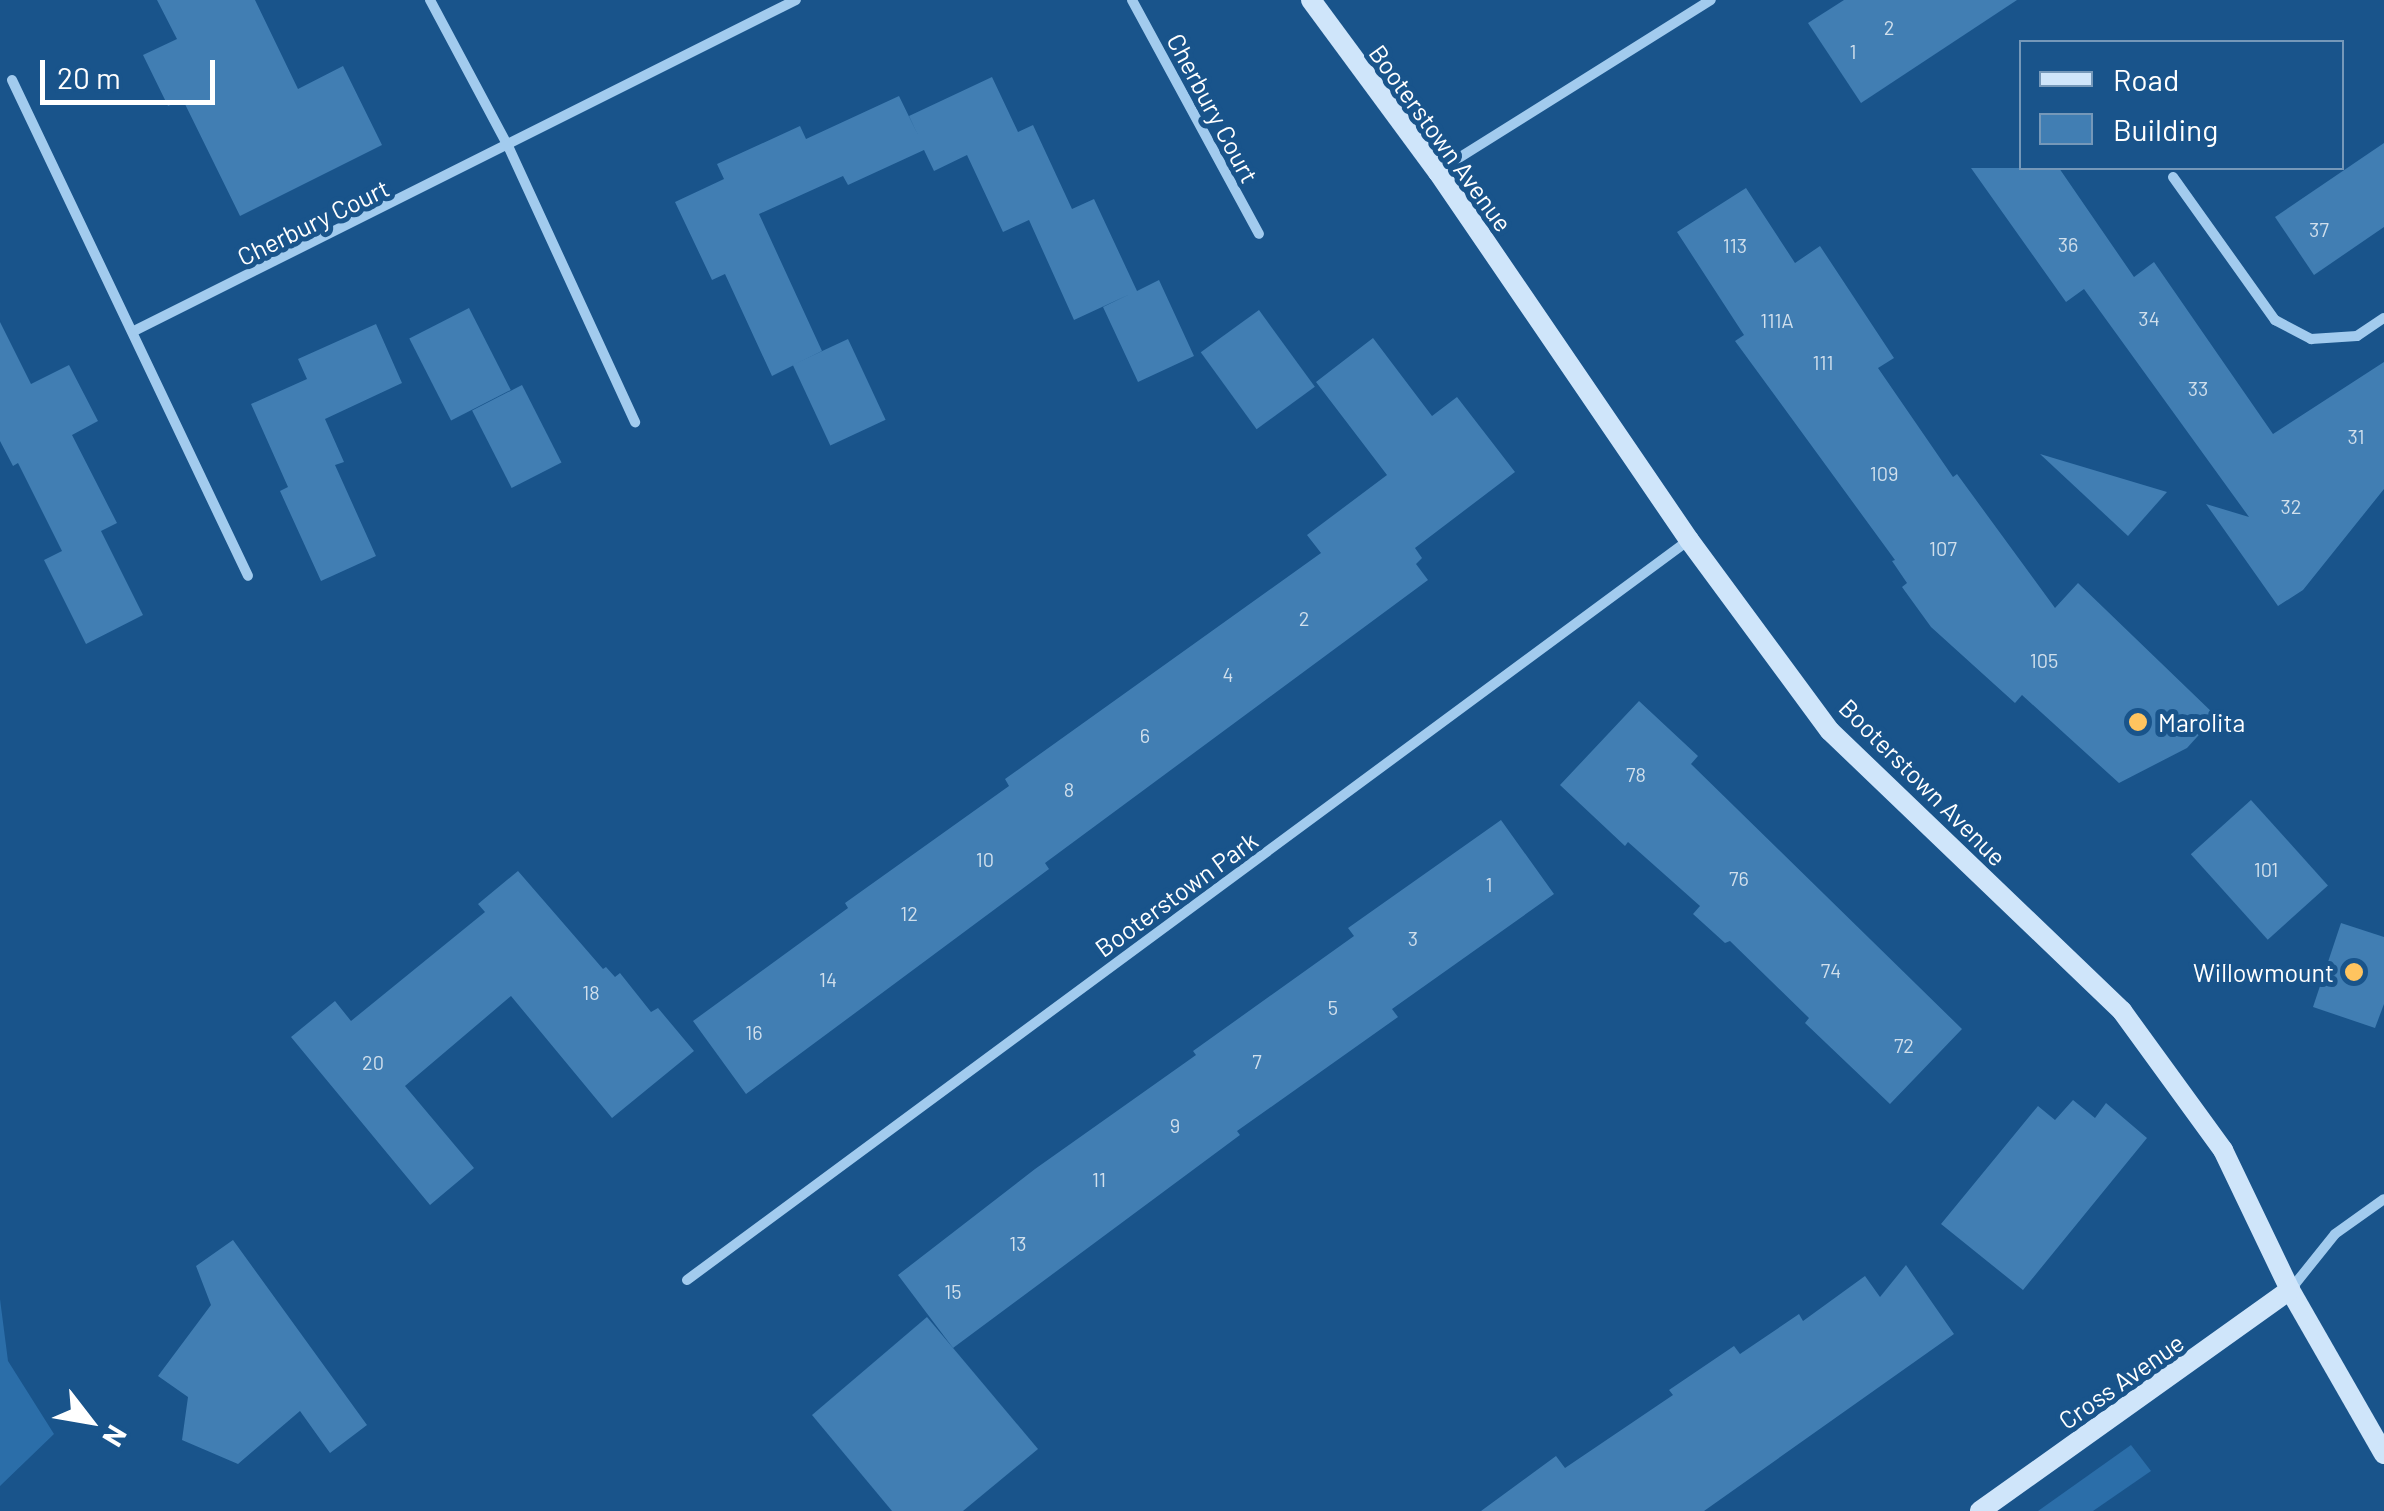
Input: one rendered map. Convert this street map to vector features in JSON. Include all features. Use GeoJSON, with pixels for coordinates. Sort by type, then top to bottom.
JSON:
{"type":"FeatureCollection","features":[{"type":"Feature","properties":{"kind":"street"},"geometry":{"type":"LineString","coordinates":[[430,0],[509,148],[634,422]]}},
{"type":"Feature","properties":{"kind":"street","name":"Cherbury Court"},"geometry":{"type":"LineString","coordinates":[[134,331],[509,148],[796,0]]}},
{"type":"Feature","properties":{"kind":"street","name":"Cherbury Court"},"geometry":{"type":"LineString","coordinates":[[1132,0],[1259,234]]}},
{"type":"Feature","properties":{"kind":"street","name":"Booterstown Avenue"},"geometry":{"type":"LineString","coordinates":[[1311,0],[1438,172],[1689,540],[1830,731],[2122,1011],[2222,1150],[2290,1290],[2384,1454]]}},
{"type":"Feature","properties":{"kind":"street"},"geometry":{"type":"LineString","coordinates":[[1438,172],[1711,0]]}},
{"type":"Feature","properties":{"kind":"street"},"geometry":{"type":"LineString","coordinates":[[12,80],[248,576]]}},
{"type":"Feature","properties":{"kind":"street"},"geometry":{"type":"LineString","coordinates":[[2173,177],[2275,320],[2311,339],[2357,336],[2384,318]]}},
{"type":"Feature","properties":{"kind":"street","name":"Booterstown Park"},"geometry":{"type":"LineString","coordinates":[[687,1280],[1689,540]]}},
{"type":"Feature","properties":{"kind":"street"},"geometry":{"type":"LineString","coordinates":[[2290,1290],[2335,1234],[2384,1199]]}},
{"type":"Feature","properties":{"kind":"street","name":"Cross Avenue"},"geometry":{"type":"LineString","coordinates":[[1980,1511],[2290,1290]]}},
{"type":"Feature","properties":{"kind":"shaded area"},"geometry":{"type":"Polygon","coordinates":[[[0,1299],[8,1361],[54,1434],[0,1486],[0,1299]]]}},
{"type":"Feature","properties":{"kind":"shaded area"},"geometry":{"type":"Polygon","coordinates":[[[2131,1445],[2151,1471],[2093,1511],[2038,1511],[2131,1445]]]}},
{"type":"Feature","properties":{"kind":"building"},"geometry":{"type":"Polygon","coordinates":[[[157,0],[255,0],[298,89],[343,66],[382,145],[240,216],[183,100],[168,106],[143,55],[177,39],[157,0]]]}},
{"type":"Feature","properties":{"kind":"building"},"geometry":{"type":"Polygon","coordinates":[[[1844,0],[2017,0],[1861,103],[1808,23],[1844,0]]]}},
{"type":"Feature","properties":{"kind":"building"},"geometry":{"type":"Polygon","coordinates":[[[992,77],[1018,132],[1033,125],[1072,209],[1094,199],[1137,291],[1159,280],[1194,356],[1138,382],[1103,307],[1130,294],[1074,320],[1029,220],[1003,232],[967,155],[934,171],[924,150],[848,185],[843,176],[759,214],[822,351],[772,376],[725,274],[712,280],[675,202],[724,179],[717,164],[800,126],[806,139],[899,96],[918,135],[909,116],[992,77]]]}},
{"type":"Feature","properties":{"kind":"building"},"geometry":{"type":"Polygon","coordinates":[[[2384,143],[2384,227],[2314,275],[2275,217],[2384,143]]]}},
{"type":"Feature","properties":{"kind":"building"},"geometry":{"type":"Polygon","coordinates":[[[1971,168],[2060,170],[2134,277],[2154,262],[2273,434],[2384,362],[2384,489],[2303,590],[2278,606],[2206,504],[2249,517],[2084,289],[2066,302],[1971,168]]]}},
{"type":"Feature","properties":{"kind":"building"},"geometry":{"type":"Polygon","coordinates":[[[1746,188],[1795,263],[1820,246],[1894,358],[1878,368],[1953,477],[1957,474],[2055,608],[2078,583],[2216,716],[2187,748],[2119,783],[2022,695],[2015,703],[1931,627],[1902,587],[1907,583],[1892,561],[1895,560],[1735,341],[1744,335],[1677,232],[1746,188]]]}},
{"type":"Feature","properties":{"kind":"building"},"geometry":{"type":"Polygon","coordinates":[[[469,308],[511,390],[451,420],[409,338],[469,308]]]}},
{"type":"Feature","properties":{"kind":"building"},"geometry":{"type":"Polygon","coordinates":[[[1259,310],[1315,387],[1257,429],[1201,352],[1259,310]]]}},
{"type":"Feature","properties":{"kind":"building"},"geometry":{"type":"Polygon","coordinates":[[[0,322],[31,384],[69,365],[98,421],[72,435],[117,523],[101,531],[143,615],[86,644],[44,560],[62,551],[18,463],[13,466],[0,441],[0,322]]]}},
{"type":"Feature","properties":{"kind":"building"},"geometry":{"type":"Polygon","coordinates":[[[376,324],[402,383],[325,419],[344,462],[335,465],[376,556],[321,581],[280,491],[288,487],[251,404],[307,379],[298,359],[376,324]]]}},
{"type":"Feature","properties":{"kind":"building"},"geometry":{"type":"Polygon","coordinates":[[[1373,338],[1432,416],[1457,397],[1515,472],[1415,548],[1422,558],[1416,564],[1428,580],[1045,863],[1049,869],[746,1094],[693,1021],[848,908],[845,903],[1009,786],[1005,779],[1321,553],[1307,535],[1387,475],[1316,382],[1373,338]]]}},
{"type":"Feature","properties":{"kind":"building"},"geometry":{"type":"Polygon","coordinates":[[[848,339],[886,420],[830,445],[793,365],[848,339]]]}},
{"type":"Feature","properties":{"kind":"building"},"geometry":{"type":"Polygon","coordinates":[[[522,385],[561,463],[512,488],[472,410],[522,385]]]}},
{"type":"Feature","properties":{"kind":"building"},"geometry":{"type":"Polygon","coordinates":[[[2040,454],[2167,492],[2128,536],[2040,454]]]}},
{"type":"Feature","properties":{"kind":"building"},"geometry":{"type":"Polygon","coordinates":[[[1639,701],[1698,756],[1691,764],[1962,1029],[1890,1104],[1805,1023],[1809,1018],[1730,941],[1725,943],[1693,914],[1700,906],[1628,842],[1625,846],[1560,785],[1639,701]]]}},
{"type":"Feature","properties":{"kind":"building"},"geometry":{"type":"Polygon","coordinates":[[[2251,800],[2328,885],[2268,940],[2191,854],[2251,800]]]}},
{"type":"Feature","properties":{"kind":"building"},"geometry":{"type":"Polygon","coordinates":[[[1501,820],[1554,894],[1392,1009],[1398,1017],[1237,1131],[1240,1135],[953,1348],[898,1275],[1035,1169],[1196,1055],[1193,1051],[1354,936],[1348,928],[1501,820]]]}},
{"type":"Feature","properties":{"kind":"building"},"geometry":{"type":"Polygon","coordinates":[[[518,871],[603,969],[606,967],[615,977],[620,973],[651,1012],[658,1008],[694,1051],[612,1118],[511,996],[405,1086],[474,1168],[430,1205],[291,1037],[335,1001],[351,1021],[485,912],[478,904],[518,871]]]}},
{"type":"Feature","properties":{"kind":"building","name":"Willowmount"},"geometry":{"type":"Polygon","coordinates":[[[2341,923],[2384,937],[2384,1004],[2375,1028],[2313,1007],[2341,923]]]}},
{"type":"Feature","properties":{"kind":"building"},"geometry":{"type":"Polygon","coordinates":[[[2073,1100],[2095,1118],[2106,1103],[2147,1138],[2023,1290],[1941,1224],[2038,1106],[2055,1120],[2073,1100]]]}},
{"type":"Feature","properties":{"kind":"building"},"geometry":{"type":"Polygon","coordinates":[[[233,1240],[367,1425],[330,1453],[300,1411],[238,1464],[182,1440],[188,1397],[158,1376],[211,1305],[196,1266],[233,1240]]]}},
{"type":"Feature","properties":{"kind":"building"},"geometry":{"type":"Polygon","coordinates":[[[1906,1265],[1954,1334],[1704,1511],[1481,1511],[1556,1456],[1565,1468],[1673,1395],[1669,1390],[1734,1346],[1740,1354],[1799,1314],[1803,1321],[1865,1276],[1880,1297],[1906,1265]]]}},
{"type":"Feature","properties":{"kind":"building"},"geometry":{"type":"Polygon","coordinates":[[[927,1317],[1038,1449],[963,1511],[892,1511],[812,1415],[927,1317]]]}},
{"type":"Feature","properties":{"kind":"place","name":"Marolita"},"geometry":{"type":"Point","coordinates":[2138,722]}},
{"type":"Feature","properties":{"kind":"place","name":"Willowmount"},"geometry":{"type":"Point","coordinates":[2354,972]}}]}
